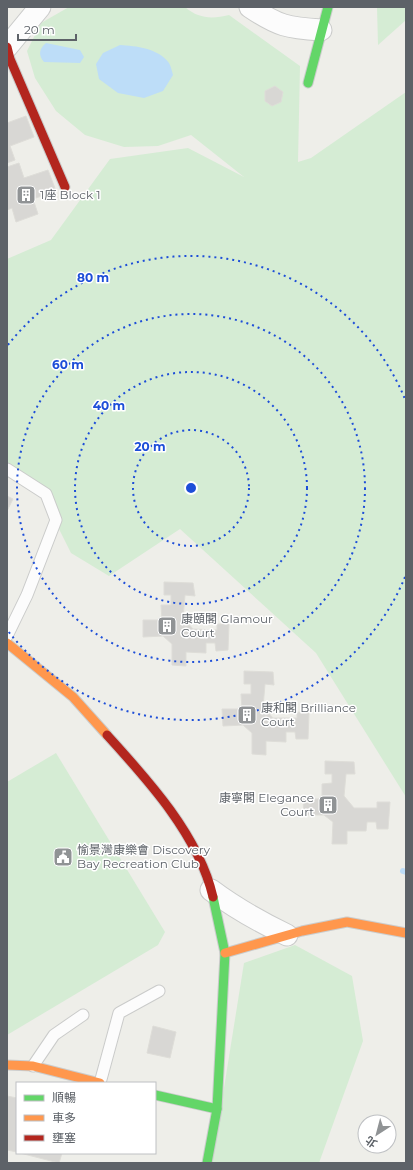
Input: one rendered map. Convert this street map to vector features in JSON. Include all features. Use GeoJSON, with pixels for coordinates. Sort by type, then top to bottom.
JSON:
{"type":"FeatureCollection","features":[{"type":"Feature","properties":{"kind":"street"},"geometry":{"type":"LineString","coordinates":[[40,7],[7,47],[10,59],[65,187]]}},
{"type":"Feature","properties":{"kind":"street"},"geometry":{"type":"LineString","coordinates":[[250,7],[271,21],[295,29],[322,30]]}},
{"type":"Feature","properties":{"kind":"street"},"geometry":{"type":"LineString","coordinates":[[308,83],[328,7]]}},
{"type":"Feature","properties":{"kind":"street"},"geometry":{"type":"LineString","coordinates":[[7,644],[73,697],[130,760],[168,807],[196,853],[211,890],[225,953],[217,1109],[207,1163]]}},
{"type":"Feature","properties":{"kind":"street"},"geometry":{"type":"LineString","coordinates":[[211,890],[242,912],[288,935]]}},
{"type":"Feature","properties":{"kind":"street"},"geometry":{"type":"LineString","coordinates":[[225,953],[288,935],[347,922],[406,933]]}},
{"type":"Feature","properties":{"kind":"street"},"geometry":{"type":"LineString","coordinates":[[7,1065],[33,1066],[96,1082]]}},
{"type":"Feature","properties":{"kind":"street"},"geometry":{"type":"LineString","coordinates":[[156,1095],[217,1109]]}},
{"type":"Feature","properties":{"kind":"lane"},"geometry":{"type":"LineString","coordinates":[[7,469],[46,494],[56,520],[27,595],[7,636]]}},
{"type":"Feature","properties":{"kind":"lane"},"geometry":{"type":"LineString","coordinates":[[100,1082],[119,1013],[159,991]]}},
{"type":"Feature","properties":{"kind":"lane"},"geometry":{"type":"LineString","coordinates":[[33,1066],[54,1035],[83,1015]]}},
{"type":"Feature","properties":{"kind":"green space"},"geometry":{"type":"Polygon","coordinates":[[[69,7],[185,7],[195,14],[206,17],[229,15],[300,66],[298,162],[311,158],[406,92],[406,797],[316,653],[180,529],[109,576],[71,553],[45,501],[7,472],[7,259],[51,240],[110,159],[188,148],[244,177],[191,135],[158,146],[124,147],[85,135],[56,111],[35,78],[27,51],[41,23],[69,7]]]}},
{"type":"Feature","properties":{"kind":"green space"},"geometry":{"type":"Polygon","coordinates":[[[377,7],[406,7],[406,20],[378,45],[377,7]]]}},
{"type":"Feature","properties":{"kind":"green space","name":"愉景灣康樂會 Discovery Bay Recreation Club"},"geometry":{"type":"Polygon","coordinates":[[[56,753],[165,932],[158,945],[7,1035],[7,782],[56,753]]]}},
{"type":"Feature","properties":{"kind":"green space"},"geometry":{"type":"Polygon","coordinates":[[[295,945],[352,976],[363,1041],[319,1163],[212,1163],[244,963],[295,945]]]}},
{"type":"Feature","properties":{"kind":"water"},"geometry":{"type":"Polygon","coordinates":[[[46,43],[80,50],[84,57],[80,63],[44,62],[40,52],[46,43]]]}},
{"type":"Feature","properties":{"kind":"water"},"geometry":{"type":"Polygon","coordinates":[[[120,45],[133,46],[153,51],[159,54],[170,64],[173,75],[163,91],[144,98],[118,93],[99,79],[96,64],[103,53],[120,45]]]}},
{"type":"Feature","properties":{"kind":"building"},"geometry":{"type":"Polygon","coordinates":[[[275,86],[283,92],[281,102],[272,106],[265,101],[265,91],[275,86]]]}},
{"type":"Feature","properties":{"kind":"building"},"geometry":{"type":"Polygon","coordinates":[[[26,116],[34,137],[10,146],[15,160],[7,163],[7,123],[26,116]]]}},
{"type":"Feature","properties":{"kind":"building","name":"1座 Block 1"},"geometry":{"type":"Polygon","coordinates":[[[19,163],[24,178],[48,170],[56,191],[33,199],[38,214],[16,222],[12,208],[7,210],[7,167],[19,163]]]}},
{"type":"Feature","properties":{"kind":"building"},"geometry":{"type":"Polygon","coordinates":[[[7,496],[13,499],[7,511],[7,496]]]}},
{"type":"Feature","properties":{"kind":"building","name":"康頤閣 Glamour Court"},"geometry":{"type":"Polygon","coordinates":[[[164,582],[193,583],[195,596],[185,595],[183,618],[193,629],[217,630],[217,624],[229,624],[228,650],[216,651],[215,643],[206,643],[206,653],[186,652],[186,666],[172,665],[172,644],[163,636],[143,637],[143,620],[162,620],[161,605],[171,605],[171,595],[164,595],[164,582]]]}},
{"type":"Feature","properties":{"kind":"building","name":"康和閣 Brilliance Court"},"geometry":{"type":"Polygon","coordinates":[[[244,671],[273,672],[274,685],[265,684],[263,707],[273,718],[297,718],[297,712],[309,713],[308,739],[296,739],[295,732],[286,732],[286,742],[266,741],[266,755],[252,754],[252,733],[243,725],[223,726],[222,709],[242,709],[241,694],[251,694],[251,684],[244,684],[244,671]]]}},
{"type":"Feature","properties":{"kind":"building","name":"康寧閣 Elegance Court"},"geometry":{"type":"Polygon","coordinates":[[[325,761],[354,762],[355,774],[346,774],[344,796],[354,808],[377,808],[377,802],[390,802],[388,829],[377,829],[376,822],[367,822],[366,831],[347,831],[347,844],[332,844],[333,822],[324,815],[304,815],[303,799],[322,799],[322,784],[332,783],[332,774],[325,774],[325,761]]]}},
{"type":"Feature","properties":{"kind":"building"},"geometry":{"type":"Polygon","coordinates":[[[153,1026],[176,1032],[170,1058],[147,1053],[153,1026]]]}},
{"type":"Feature","properties":{"kind":"building"},"geometry":{"type":"Polygon","coordinates":[[[7,1096],[16,1098],[16,1152],[7,1150],[7,1096]]]}},
{"type":"Feature","properties":{"kind":"building"},"geometry":{"type":"Polygon","coordinates":[[[24,1154],[62,1154],[59,1163],[24,1154]]]}},
{"type":"Feature","properties":{"kind":"traffic: fast"},"geometry":{"type":"LineString","coordinates":[[308,83],[328,7]]}},
{"type":"Feature","properties":{"kind":"traffic: fast"},"geometry":{"type":"LineString","coordinates":[[207,1163],[217,1109],[225,953],[213,897]]}},
{"type":"Feature","properties":{"kind":"traffic: fast"},"geometry":{"type":"LineString","coordinates":[[156,1095],[217,1109]]}},
{"type":"Feature","properties":{"kind":"traffic: slow"},"geometry":{"type":"LineString","coordinates":[[7,643],[73,697],[107,735]]}},
{"type":"Feature","properties":{"kind":"traffic: slow"},"geometry":{"type":"LineString","coordinates":[[225,953],[302,931],[347,922],[406,933]]}},
{"type":"Feature","properties":{"kind":"traffic: slow"},"geometry":{"type":"LineString","coordinates":[[7,1065],[33,1066],[96,1082]]}},
{"type":"Feature","properties":{"kind":"traffic: jam"},"geometry":{"type":"LineString","coordinates":[[7,47],[10,59],[65,187]]}},
{"type":"Feature","properties":{"kind":"traffic: jam"},"geometry":{"type":"LineString","coordinates":[[107,735],[155,790],[184,831],[206,874],[213,897]]}},
{"type":"Feature","properties":{"kind":"place","name":"1座 Block 1"},"geometry":{"type":"Point","coordinates":[26,195]}},
{"type":"Feature","properties":{"kind":"place","name":"康頤閣 Glamour Court"},"geometry":{"type":"Point","coordinates":[167,626]}},
{"type":"Feature","properties":{"kind":"place","name":"康和閣 Brilliance Court"},"geometry":{"type":"Point","coordinates":[247,715]}},
{"type":"Feature","properties":{"kind":"place","name":"康寧閣 Elegance Court"},"geometry":{"type":"Point","coordinates":[328,805]}},
{"type":"Feature","properties":{"kind":"place","name":"愉景灣康樂會 Discovery Bay Recreation Club"},"geometry":{"type":"Point","coordinates":[63,857]}}]}
